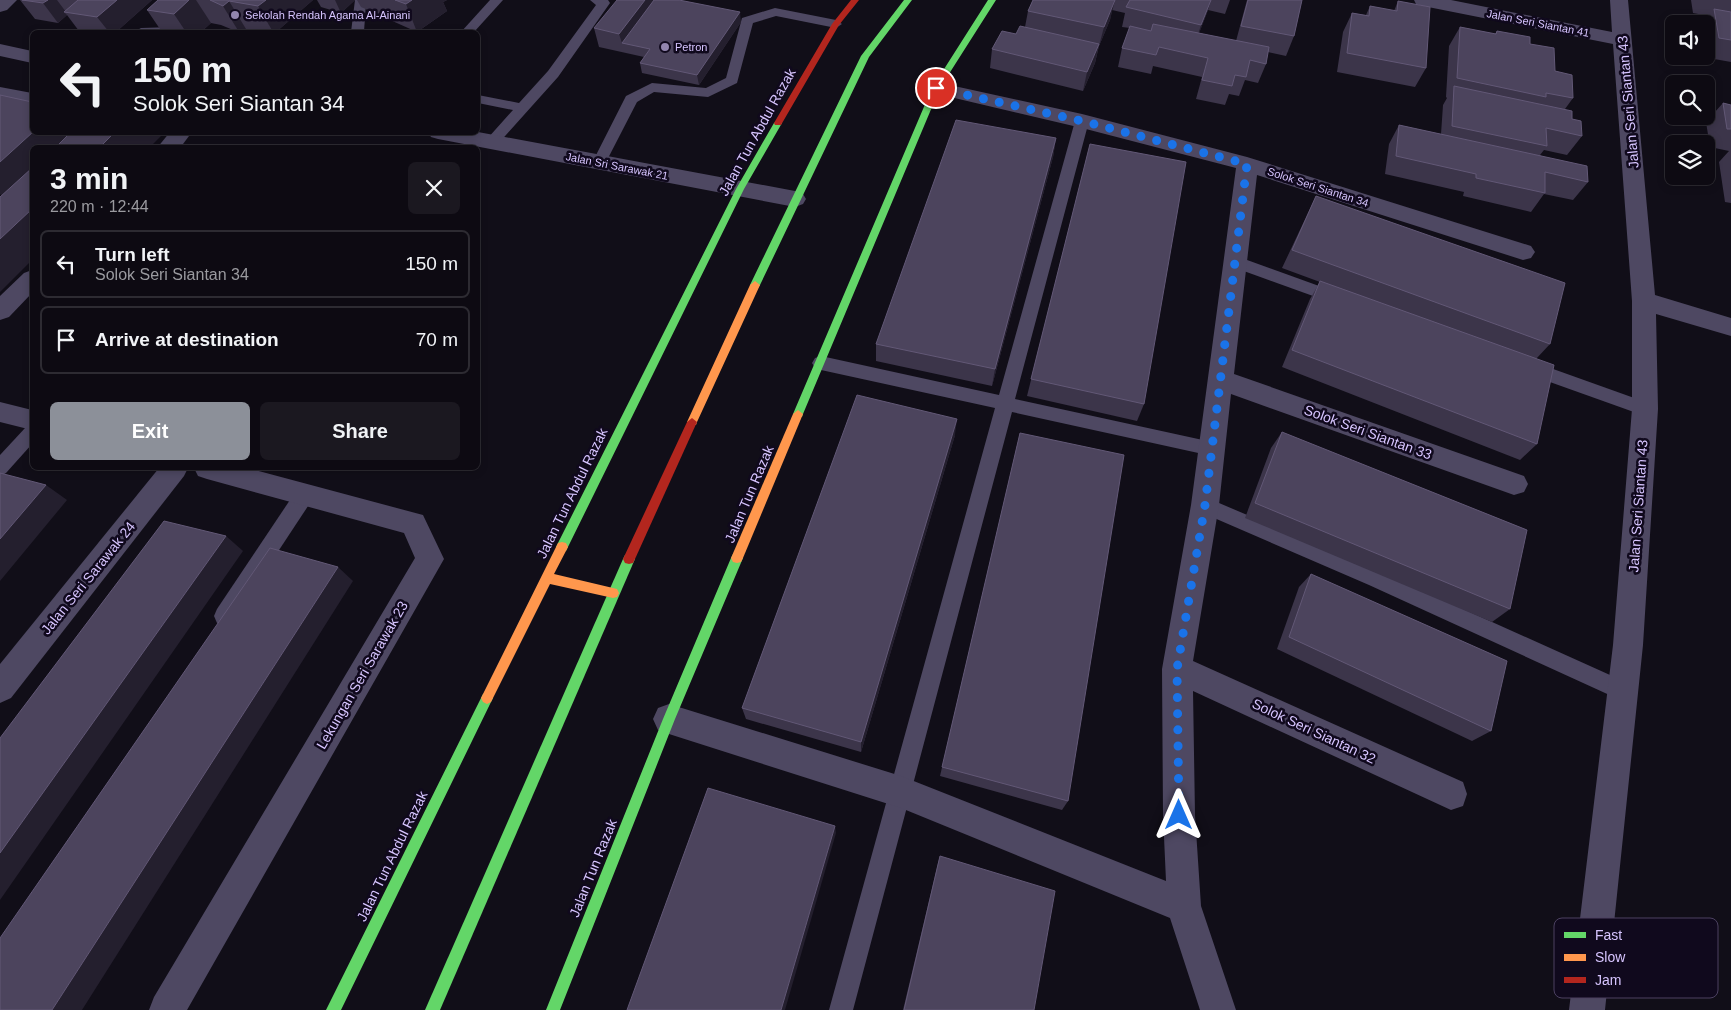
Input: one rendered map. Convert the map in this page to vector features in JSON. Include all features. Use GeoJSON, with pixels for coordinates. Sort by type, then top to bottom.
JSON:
{"type":"FeatureCollection","features":[{"type":"Feature","properties":{"kind":"main road","name":"Jalan Tun Abdul Razak"},"geometry":{"type":"LineString","coordinates":[[333,1010],[740,189],[836,24],[855,0]]}},
{"type":"Feature","properties":{"kind":"main road"},"geometry":{"type":"LineString","coordinates":[[432,1010],[613,593],[795,199],[865,56],[908,0]]}},
{"type":"Feature","properties":{"kind":"main road","name":"Jalan Tun Razak"},"geometry":{"type":"LineString","coordinates":[[553,1010],[669,719],[936,88],[992,0]]}},
{"type":"Feature","properties":{"kind":"main road"},"geometry":{"type":"LineString","coordinates":[[547,578],[613,593]]}},
{"type":"Feature","properties":{"kind":"street"},"geometry":{"type":"LineString","coordinates":[[0,6],[8,0]]}},
{"type":"Feature","properties":{"kind":"street","name":"Jalan Seri Siantan 41"},"geometry":{"type":"LineString","coordinates":[[1423,0],[1623,40]]}},
{"type":"Feature","properties":{"kind":"street","name":"Jalan Seri Siantan 43"},"geometry":{"type":"LineString","coordinates":[[1597,918],[1628,645],[1645,410],[1644,302],[1619,0]]}},
{"type":"Feature","properties":{"kind":"street"},"geometry":{"type":"LineString","coordinates":[[0,50],[30,56]]}},
{"type":"Feature","properties":{"kind":"street","name":"Solok Seri Siantan 34"},"geometry":{"type":"LineString","coordinates":[[936,88],[1082,121],[1247,164],[1523,252]]}},
{"type":"Feature","properties":{"kind":"street"},"geometry":{"type":"LineString","coordinates":[[0,93],[30,99]]}},
{"type":"Feature","properties":{"kind":"street"},"geometry":{"type":"LineString","coordinates":[[170,145],[179,135]]}},
{"type":"Feature","properties":{"kind":"street","name":"Jalan Sri Sarawak 21"},"geometry":{"type":"LineString","coordinates":[[454,135],[795,199]]}},
{"type":"Feature","properties":{"kind":"street"},"geometry":{"type":"LineString","coordinates":[[1218,1010],[1184,906],[1179,815],[1177,669],[1205,505],[1247,164]]}},
{"type":"Feature","properties":{"kind":"street"},"geometry":{"type":"LineString","coordinates":[[0,311],[30,281]]}},
{"type":"Feature","properties":{"kind":"street"},"geometry":{"type":"LineString","coordinates":[[1644,302],[1731,327]]}},
{"type":"Feature","properties":{"kind":"street","name":"Solok Seri Siantan 33"},"geometry":{"type":"LineString","coordinates":[[1221,380],[1514,484]]}},
{"type":"Feature","properties":{"kind":"street"},"geometry":{"type":"LineString","coordinates":[[0,412],[30,420]]}},
{"type":"Feature","properties":{"kind":"street","name":"Jalan Seri Sarawak 24"},"geometry":{"type":"LineString","coordinates":[[0,688],[174,470]]}},
{"type":"Feature","properties":{"kind":"street","name":"Lekungan Seri Sarawak 23"},"geometry":{"type":"LineString","coordinates":[[167,1010],[430,559],[413,524],[215,470]]}},
{"type":"Feature","properties":{"kind":"street","name":"Solok Seri Siantan 32"},"geometry":{"type":"LineString","coordinates":[[1177,669],[1451,794]]}},
{"type":"Feature","properties":{"kind":"street"},"geometry":{"type":"LineString","coordinates":[[669,719],[900,792],[1184,906]]}},
{"type":"Feature","properties":{"kind":"lane"},"geometry":{"type":"LineString","coordinates":[[469,30],[497,0]]}},
{"type":"Feature","properties":{"kind":"lane"},"geometry":{"type":"LineString","coordinates":[[492,142],[553,74],[604,3],[596,0]]}},
{"type":"Feature","properties":{"kind":"lane"},"geometry":{"type":"LineString","coordinates":[[358,30],[360,2]]}},
{"type":"Feature","properties":{"kind":"lane"},"geometry":{"type":"LineString","coordinates":[[599,163],[631,99],[652,87],[708,93],[732,80],[746,21],[775,12],[836,24]]}},
{"type":"Feature","properties":{"kind":"lane"},"geometry":{"type":"LineString","coordinates":[[480,99],[523,108]]}},
{"type":"Feature","properties":{"kind":"lane"},"geometry":{"type":"LineString","coordinates":[[841,1010],[1082,121]]}},
{"type":"Feature","properties":{"kind":"lane"},"geometry":{"type":"LineString","coordinates":[[1236,262],[1357,305]]}},
{"type":"Feature","properties":{"kind":"lane"},"geometry":{"type":"LineString","coordinates":[[821,362],[1212,449]]}},
{"type":"Feature","properties":{"kind":"lane"},"geometry":{"type":"LineString","coordinates":[[1515,362],[1645,410]]}},
{"type":"Feature","properties":{"kind":"lane"},"geometry":{"type":"LineString","coordinates":[[0,468],[30,434]]}},
{"type":"Feature","properties":{"kind":"lane"},"geometry":{"type":"LineString","coordinates":[[211,635],[305,494]]}},
{"type":"Feature","properties":{"kind":"lane"},"geometry":{"type":"LineString","coordinates":[[1205,505],[1376,578],[1623,690]]}},
{"type":"Feature","properties":{"kind":"building"},"geometry":{"type":"Polygon","coordinates":[[[22,0],[48,0],[43,3],[22,0]]]}},
{"type":"Feature","properties":{"kind":"building"},"geometry":{"type":"Polygon","coordinates":[[[78,0],[117,0],[97,17],[64,12],[78,0]]]}},
{"type":"Feature","properties":{"kind":"building"},"geometry":{"type":"Polygon","coordinates":[[[158,0],[189,0],[174,14],[147,10],[158,0]]]}},
{"type":"Feature","properties":{"kind":"building"},"geometry":{"type":"Polygon","coordinates":[[[210,0],[266,0],[258,6],[229,1],[223,6],[210,0]]]}},
{"type":"Feature","properties":{"kind":"building"},"geometry":{"type":"Polygon","coordinates":[[[395,0],[412,0],[406,4],[395,0]]]}},
{"type":"Feature","properties":{"kind":"building"},"geometry":{"type":"Polygon","coordinates":[[[617,0],[645,0],[619,34],[594,28],[617,0]]]}},
{"type":"Feature","properties":{"kind":"building"},"geometry":{"type":"Polygon","coordinates":[[[654,0],[679,0],[740,12],[697,75],[640,63],[650,49],[622,43],[654,0]]]}},
{"type":"Feature","properties":{"kind":"building"},"geometry":{"type":"Polygon","coordinates":[[[1033,0],[1115,0],[1104,27],[1028,11],[1033,0]]]}},
{"type":"Feature","properties":{"kind":"building"},"geometry":{"type":"Polygon","coordinates":[[[1130,0],[1211,0],[1201,25],[1126,7],[1130,0]]]}},
{"type":"Feature","properties":{"kind":"building"},"geometry":{"type":"Polygon","coordinates":[[[1248,0],[1302,0],[1294,36],[1241,26],[1248,0]]]}},
{"type":"Feature","properties":{"kind":"building"},"geometry":{"type":"Polygon","coordinates":[[[1398,1],[1430,7],[1426,68],[1347,53],[1352,13],[1369,16],[1370,6],[1397,11],[1398,1]]]}},
{"type":"Feature","properties":{"kind":"building"},"geometry":{"type":"Polygon","coordinates":[[[1714,9],[1731,12],[1731,40],[1719,38],[1714,9]]]}},
{"type":"Feature","properties":{"kind":"building"},"geometry":{"type":"Polygon","coordinates":[[[1153,24],[1269,47],[1266,64],[1250,60],[1246,77],[1235,75],[1232,86],[1202,80],[1208,58],[1159,47],[1156,55],[1122,48],[1130,26],[1151,31],[1153,24]]]}},
{"type":"Feature","properties":{"kind":"building"},"geometry":{"type":"Polygon","coordinates":[[[1020,26],[1099,44],[1087,72],[992,49],[1002,31],[1016,34],[1020,26]]]}},
{"type":"Feature","properties":{"kind":"building"},"geometry":{"type":"Polygon","coordinates":[[[1460,27],[1496,34],[1497,31],[1530,37],[1530,44],[1554,48],[1555,71],[1572,75],[1573,98],[1546,93],[1546,97],[1457,78],[1460,27]]]}},
{"type":"Feature","properties":{"kind":"building"},"geometry":{"type":"Polygon","coordinates":[[[1454,86],[1572,111],[1572,119],[1581,121],[1582,136],[1546,128],[1547,146],[1452,126],[1454,86]]]}},
{"type":"Feature","properties":{"kind":"building"},"geometry":{"type":"Polygon","coordinates":[[[0,95],[30,102],[30,135],[0,162],[0,95]]]}},
{"type":"Feature","properties":{"kind":"building"},"geometry":{"type":"Polygon","coordinates":[[[1723,103],[1731,105],[1731,129],[1727,129],[1723,103]]]}},
{"type":"Feature","properties":{"kind":"building"},"geometry":{"type":"Polygon","coordinates":[[[956,120],[1056,138],[995,369],[876,344],[956,120]]]}},
{"type":"Feature","properties":{"kind":"building"},"geometry":{"type":"Polygon","coordinates":[[[1399,125],[1587,166],[1588,182],[1545,172],[1545,193],[1476,178],[1476,174],[1396,156],[1399,125]]]}},
{"type":"Feature","properties":{"kind":"building"},"geometry":{"type":"Polygon","coordinates":[[[68,135],[112,135],[102,145],[58,145],[68,135]]]}},
{"type":"Feature","properties":{"kind":"building"},"geometry":{"type":"Polygon","coordinates":[[[1090,144],[1186,162],[1144,404],[1031,379],[1090,144]]]}},
{"type":"Feature","properties":{"kind":"building"},"geometry":{"type":"Polygon","coordinates":[[[30,170],[30,211],[0,239],[0,197],[30,170]]]}},
{"type":"Feature","properties":{"kind":"building"},"geometry":{"type":"Polygon","coordinates":[[[1316,196],[1565,283],[1550,344],[1292,250],[1316,196]]]}},
{"type":"Feature","properties":{"kind":"building"},"geometry":{"type":"Polygon","coordinates":[[[1320,281],[1554,365],[1537,444],[1292,350],[1320,281]]]}},
{"type":"Feature","properties":{"kind":"building"},"geometry":{"type":"Polygon","coordinates":[[[857,395],[957,419],[861,742],[742,708],[857,395]]]}},
{"type":"Feature","properties":{"kind":"building"},"geometry":{"type":"Polygon","coordinates":[[[1282,432],[1527,530],[1510,609],[1255,503],[1282,432]]]}},
{"type":"Feature","properties":{"kind":"building"},"geometry":{"type":"Polygon","coordinates":[[[1020,433],[1124,455],[1068,801],[942,767],[1020,433]]]}},
{"type":"Feature","properties":{"kind":"building"},"geometry":{"type":"Polygon","coordinates":[[[0,473],[46,485],[0,539],[0,473]]]}},
{"type":"Feature","properties":{"kind":"building"},"geometry":{"type":"Polygon","coordinates":[[[164,521],[226,536],[0,853],[0,738],[164,521]]]}},
{"type":"Feature","properties":{"kind":"building"},"geometry":{"type":"Polygon","coordinates":[[[270,548],[338,567],[52,1010],[0,1010],[0,938],[270,548]]]}},
{"type":"Feature","properties":{"kind":"building"},"geometry":{"type":"Polygon","coordinates":[[[1311,574],[1507,661],[1491,731],[1289,637],[1311,574]]]}},
{"type":"Feature","properties":{"kind":"building"},"geometry":{"type":"Polygon","coordinates":[[[708,788],[835,826],[781,1010],[627,1010],[708,788]]]}},
{"type":"Feature","properties":{"kind":"building"},"geometry":{"type":"Polygon","coordinates":[[[940,856],[1055,891],[1034,1010],[904,1010],[940,856]]]}},
{"type":"Feature","properties":{"kind":"traffic: fast"},"geometry":{"type":"LineString","coordinates":[[755,285],[865,56],[908,0]]}},
{"type":"Feature","properties":{"kind":"traffic: fast"},"geometry":{"type":"LineString","coordinates":[[798,414],[936,88],[992,0]]}},
{"type":"Feature","properties":{"kind":"traffic: fast"},"geometry":{"type":"LineString","coordinates":[[562,547],[740,189],[778,123]]}},
{"type":"Feature","properties":{"kind":"traffic: fast"},"geometry":{"type":"LineString","coordinates":[[553,1010],[669,719],[737,558]]}},
{"type":"Feature","properties":{"kind":"traffic: fast"},"geometry":{"type":"LineString","coordinates":[[432,1010],[629,559]]}},
{"type":"Feature","properties":{"kind":"traffic: fast"},"geometry":{"type":"LineString","coordinates":[[333,1010],[487,698]]}},
{"type":"Feature","properties":{"kind":"traffic: slow"},"geometry":{"type":"LineString","coordinates":[[692,422],[755,285]]}},
{"type":"Feature","properties":{"kind":"traffic: slow"},"geometry":{"type":"LineString","coordinates":[[737,558],[798,414]]}},
{"type":"Feature","properties":{"kind":"traffic: slow"},"geometry":{"type":"LineString","coordinates":[[487,698],[562,547]]}},
{"type":"Feature","properties":{"kind":"traffic: slow"},"geometry":{"type":"LineString","coordinates":[[547,578],[613,593]]}},
{"type":"Feature","properties":{"kind":"traffic: jam"},"geometry":{"type":"LineString","coordinates":[[778,123],[836,24],[855,0]]}},
{"type":"Feature","properties":{"kind":"traffic: jam"},"geometry":{"type":"LineString","coordinates":[[629,559],[692,422]]}},
{"type":"Feature","properties":{"kind":"place","name":"Sekolah Rendah Agama Al-Ainani"},"geometry":{"type":"Point","coordinates":[235,15]}},
{"type":"Feature","properties":{"kind":"place","name":"Petron"},"geometry":{"type":"Point","coordinates":[665,47]}},
{"type":"Feature","properties":{"kind":"route"},"geometry":{"type":"LineString","coordinates":[[936,88],[1082,121],[1247,164],[1205,505],[1177,669],[1179,815]]}}]}
